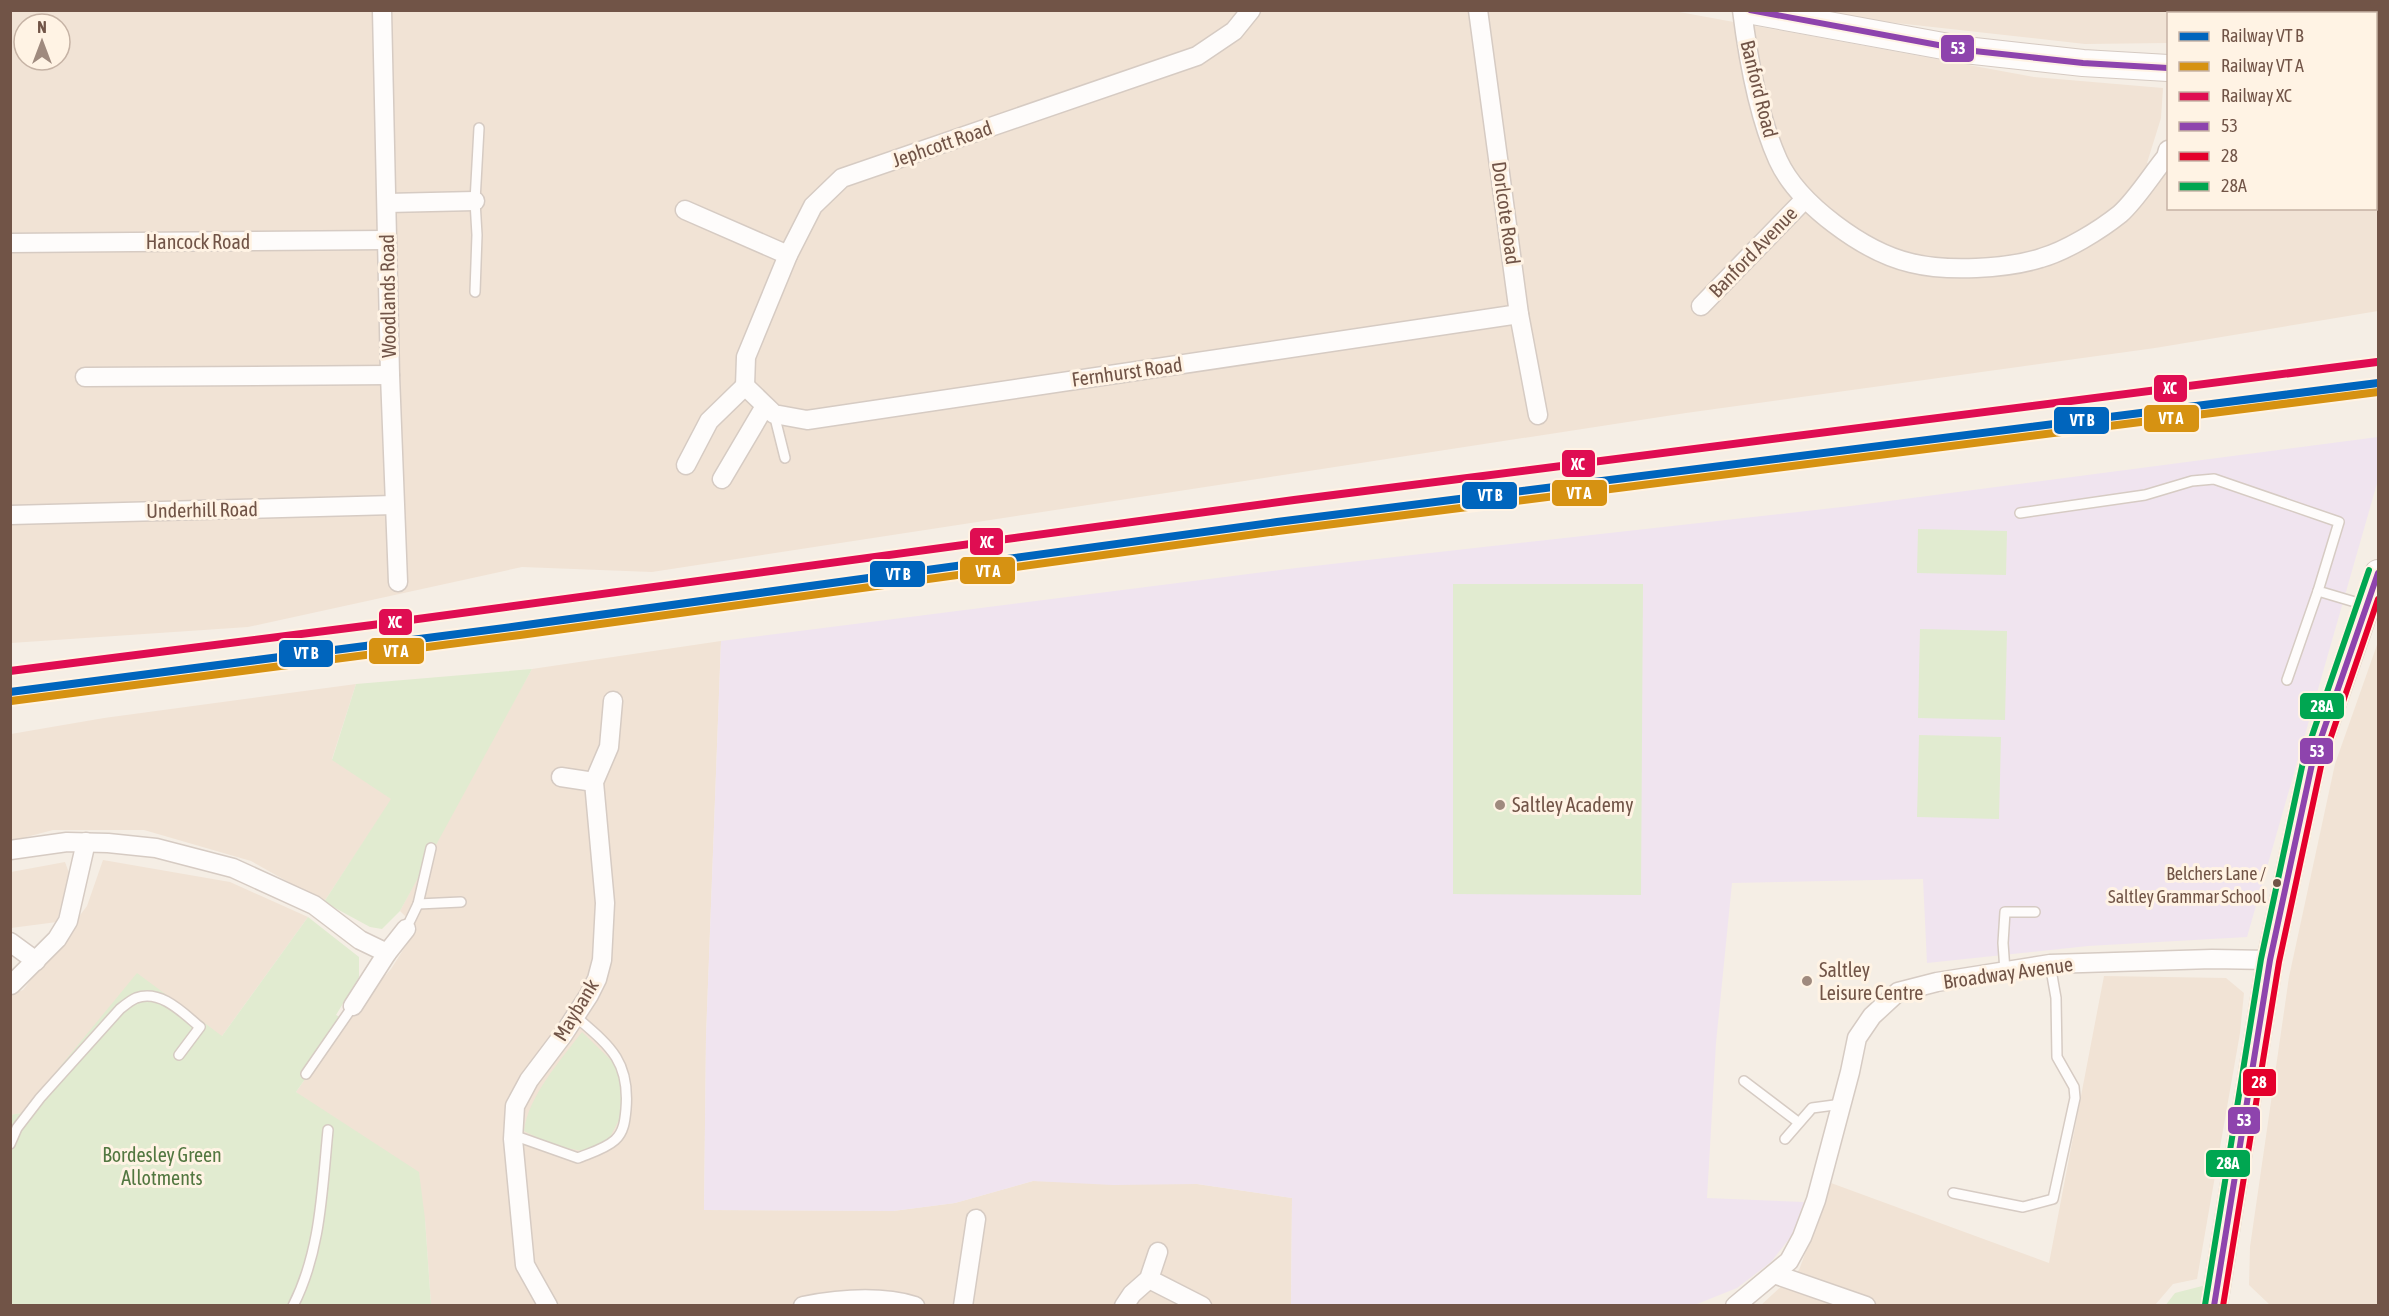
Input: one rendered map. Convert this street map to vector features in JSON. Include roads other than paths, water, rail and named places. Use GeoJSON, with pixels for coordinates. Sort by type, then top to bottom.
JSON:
{"type":"FeatureCollection","features":[{"type":"Feature","properties":{"kind":"street","name":"Woodlands Road"},"geometry":{"type":"LineString","coordinates":[[382,10],[386,240],[398,582]]}},
{"type":"Feature","properties":{"kind":"street","name":"Jephcott Road"},"geometry":{"type":"LineString","coordinates":[[745,386],[746,357],[788,255],[813,206],[842,178],[1197,56],[1234,31],[1251,10]]}},
{"type":"Feature","properties":{"kind":"street","name":"Dorlcote Road"},"geometry":{"type":"LineString","coordinates":[[1478,10],[1519,314],[1538,415]]}},
{"type":"Feature","properties":{"kind":"street","name":"Banford Road"},"geometry":{"type":"LineString","coordinates":[[1742,10],[1762,117],[1778,162],[1804,199],[1849,233],[1882,252],[1911,263],[1939,267],[1992,268],[2042,258],[2081,239],[2121,213],[2167,155]]}},
{"type":"Feature","properties":{"kind":"street"},"geometry":{"type":"LineString","coordinates":[[1747,10],[1965,50],[2083,63],[2167,68]]}},
{"type":"Feature","properties":{"kind":"street","name":"Banford Avenue"},"geometry":{"type":"LineString","coordinates":[[1701,306],[1804,199]]}},
{"type":"Feature","properties":{"kind":"street"},"geometry":{"type":"LineString","coordinates":[[387,203],[475,201]]}},
{"type":"Feature","properties":{"kind":"street"},"geometry":{"type":"LineString","coordinates":[[685,210],[788,255]]}},
{"type":"Feature","properties":{"kind":"street","name":"Hancock Road"},"geometry":{"type":"LineString","coordinates":[[10,243],[386,240]]}},
{"type":"Feature","properties":{"kind":"street","name":"Fernhurst Road"},"geometry":{"type":"LineString","coordinates":[[769,410],[807,420],[1519,314]]}},
{"type":"Feature","properties":{"kind":"street"},"geometry":{"type":"LineString","coordinates":[[85,378],[390,375]]}},
{"type":"Feature","properties":{"kind":"street"},"geometry":{"type":"LineString","coordinates":[[686,465],[709,421],[745,386],[769,410],[722,479]]}},
{"type":"Feature","properties":{"kind":"street","name":"Underhill Road"},"geometry":{"type":"LineString","coordinates":[[10,515],[394,505]]}},
{"type":"Feature","properties":{"kind":"street"},"geometry":{"type":"LineString","coordinates":[[2214,1305],[2270,960],[2312,764],[2378,576]]}},
{"type":"Feature","properties":{"kind":"street","name":"Maybank"},"geometry":{"type":"LineString","coordinates":[[548,1305],[525,1265],[513,1135],[515,1106],[521,1093],[575,1016],[597,979],[602,960],[605,903],[594,782],[609,747],[613,701]]}},
{"type":"Feature","properties":{"kind":"street"},"geometry":{"type":"LineString","coordinates":[[561,777],[594,782]]}},
{"type":"Feature","properties":{"kind":"street"},"geometry":{"type":"LineString","coordinates":[[10,850],[86,842],[156,848],[233,868],[314,905],[355,937],[387,953]]}},
{"type":"Feature","properties":{"kind":"street"},"geometry":{"type":"LineString","coordinates":[[11,985],[57,939],[68,921],[86,842]]}},
{"type":"Feature","properties":{"kind":"street"},"geometry":{"type":"LineString","coordinates":[[353,1006],[387,953],[406,929]]}},
{"type":"Feature","properties":{"kind":"street"},"geometry":{"type":"LineString","coordinates":[[10,942],[36,961]]}},
{"type":"Feature","properties":{"kind":"street","name":"Broadway Avenue"},"geometry":{"type":"LineString","coordinates":[[1735,1305],[1789,1261],[1802,1237],[1816,1200],[1857,1038],[1872,1016],[1898,992],[1937,982],[2050,964],[2212,959],[2270,960]]}},
{"type":"Feature","properties":{"kind":"street"},"geometry":{"type":"LineString","coordinates":[[963,1305],[976,1219]]}},
{"type":"Feature","properties":{"kind":"street"},"geometry":{"type":"LineString","coordinates":[[1124,1305],[1132,1294],[1149,1279],[1158,1252]]}},
{"type":"Feature","properties":{"kind":"street"},"geometry":{"type":"LineString","coordinates":[[1774,1274],[1866,1305]]}},
{"type":"Feature","properties":{"kind":"street"},"geometry":{"type":"LineString","coordinates":[[1149,1279],[1202,1305]]}},
{"type":"Feature","properties":{"kind":"street"},"geometry":{"type":"LineString","coordinates":[[803,1305],[864,1299],[904,1304]]}},
{"type":"Feature","properties":{"kind":"lane"},"geometry":{"type":"LineString","coordinates":[[475,292],[477,235],[475,201],[479,128]]}},
{"type":"Feature","properties":{"kind":"lane"},"geometry":{"type":"LineString","coordinates":[[769,410],[786,458]]}},
{"type":"Feature","properties":{"kind":"lane"},"geometry":{"type":"LineString","coordinates":[[2020,513],[2145,495],[2192,481],[2214,479],[2339,522],[2287,680]]}},
{"type":"Feature","properties":{"kind":"lane"},"geometry":{"type":"LineString","coordinates":[[2318,591],[2367,606]]}},
{"type":"Feature","properties":{"kind":"lane"},"geometry":{"type":"LineString","coordinates":[[406,929],[418,904],[431,848]]}},
{"type":"Feature","properties":{"kind":"lane"},"geometry":{"type":"LineString","coordinates":[[418,904],[461,902]]}},
{"type":"Feature","properties":{"kind":"lane"},"geometry":{"type":"LineString","coordinates":[[2005,971],[2003,943],[2005,912],[2035,912]]}},
{"type":"Feature","properties":{"kind":"lane"},"geometry":{"type":"LineString","coordinates":[[1953,1193],[2023,1207],[2053,1199],[2075,1098],[2074,1087],[2057,1056],[2056,998],[2050,964]]}},
{"type":"Feature","properties":{"kind":"lane"},"geometry":{"type":"LineString","coordinates":[[10,1144],[17,1128],[40,1098],[120,1009],[135,998],[149,995],[169,1002],[200,1028],[179,1055]]}},
{"type":"Feature","properties":{"kind":"lane"},"geometry":{"type":"LineString","coordinates":[[306,1074],[353,1006]]}},
{"type":"Feature","properties":{"kind":"lane"},"geometry":{"type":"LineString","coordinates":[[513,1135],[578,1158],[616,1139],[624,1125],[627,1083],[622,1067],[610,1049],[575,1016]]}},
{"type":"Feature","properties":{"kind":"lane"},"geometry":{"type":"LineString","coordinates":[[1744,1081],[1798,1122]]}},
{"type":"Feature","properties":{"kind":"lane"},"geometry":{"type":"LineString","coordinates":[[1785,1138],[1812,1108],[1842,1104]]}},
{"type":"Feature","properties":{"kind":"lane"},"geometry":{"type":"LineString","coordinates":[[293,1305],[305,1282],[319,1226],[328,1130]]}},
{"type":"Feature","properties":{"kind":"rail line","name":"XC"},"geometry":{"type":"LineString","coordinates":[[10,671],[388,623],[1294,500],[2377,362]]}},
{"type":"Feature","properties":{"kind":"place","name":"Saltley Academy"},"geometry":{"type":"Point","coordinates":[1500,805]}},
{"type":"Feature","properties":{"kind":"place","name":"Belchers Lane / Saltley Grammar School"},"geometry":{"type":"Point","coordinates":[2277,883]}},
{"type":"Feature","properties":{"kind":"place","name":"Saltley Leisure Centre"},"geometry":{"type":"Point","coordinates":[1807,981]}},
{"type":"Feature","properties":{"kind":"park label","name":"Bordesley Green Allotments"},"geometry":{"type":"Point","coordinates":[162,1166]}}]}
